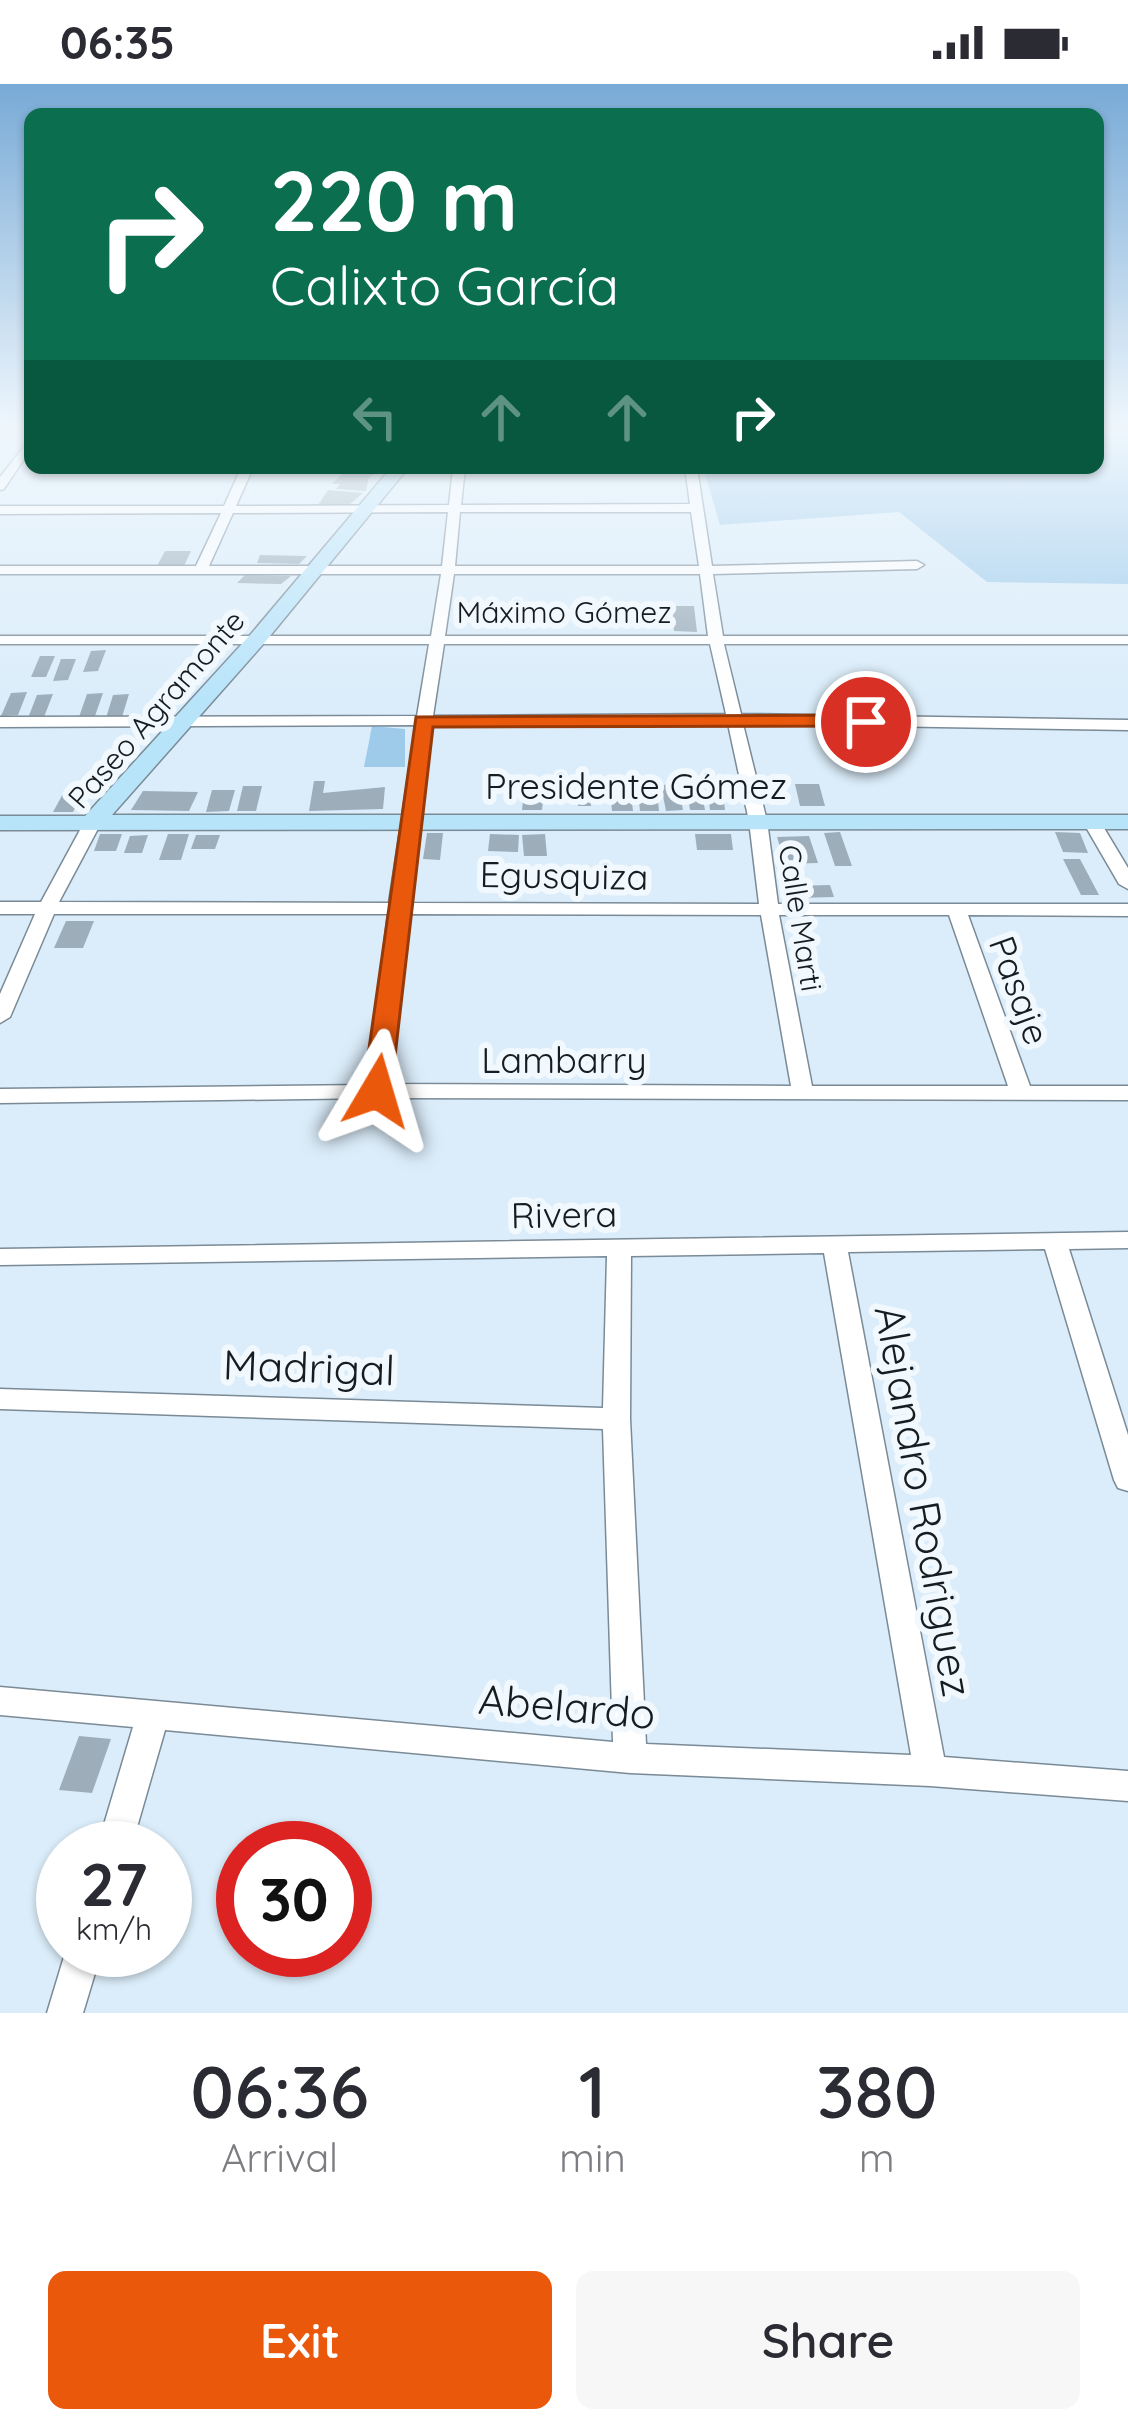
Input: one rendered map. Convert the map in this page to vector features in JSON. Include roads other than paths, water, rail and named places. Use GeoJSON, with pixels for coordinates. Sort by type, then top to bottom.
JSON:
{"type":"FeatureCollection","features":[{"type":"Feature","properties":{"kind":"main road","name":"Paseo Agramonte"},"geometry":{"type":"LineString","coordinates":[[92,823],[358,519]]}},
{"type":"Feature","properties":{"kind":"main road","name":"Presidente Gómez"},"geometry":{"type":"LineString","coordinates":[[0,823],[1128,822]]}},
{"type":"Feature","properties":{"kind":"street"},"geometry":{"type":"LineString","coordinates":[[202,569],[224,519]]}},
{"type":"Feature","properties":{"kind":"street"},"geometry":{"type":"LineString","coordinates":[[377,1091],[402,906],[408,822],[453,519]]}},
{"type":"Feature","properties":{"kind":"street","name":"Calle Marti"},"geometry":{"type":"LineString","coordinates":[[699,519],[716,639],[758,821],[769,910],[803,1093]]}},
{"type":"Feature","properties":{"kind":"street"},"geometry":{"type":"LineString","coordinates":[[0,570],[704,570],[917,565]]}},
{"type":"Feature","properties":{"kind":"street","name":"Máximo Gómez"},"geometry":{"type":"LineString","coordinates":[[0,640],[1128,640]]}},
{"type":"Feature","properties":{"kind":"street"},"geometry":{"type":"LineString","coordinates":[[0,722],[735,719],[1128,725]]}},
{"type":"Feature","properties":{"kind":"street"},"geometry":{"type":"LineString","coordinates":[[1092,822],[1128,884]]}},
{"type":"Feature","properties":{"kind":"street","name":"Paseo Agramonte"},"geometry":{"type":"LineString","coordinates":[[0,1017],[47,908],[92,823]]}},
{"type":"Feature","properties":{"kind":"street","name":"Egusquiza"},"geometry":{"type":"LineString","coordinates":[[0,908],[1128,910]]}},
{"type":"Feature","properties":{"kind":"street","name":"Pasaje"},"geometry":{"type":"LineString","coordinates":[[956,910],[1022,1094]]}},
{"type":"Feature","properties":{"kind":"street","name":"Lambarry"},"geometry":{"type":"LineString","coordinates":[[0,1096],[377,1091],[1128,1094]]}},
{"type":"Feature","properties":{"kind":"street","name":"Rivera"},"geometry":{"type":"LineString","coordinates":[[0,1257],[1128,1240]]}},
{"type":"Feature","properties":{"kind":"street"},"geometry":{"type":"LineString","coordinates":[[1055,1242],[1128,1480]]}},
{"type":"Feature","properties":{"kind":"street","name":"Alejandro Rodriguez"},"geometry":{"type":"LineString","coordinates":[[835,1246],[930,1771]]}},
{"type":"Feature","properties":{"kind":"street"},"geometry":{"type":"LineString","coordinates":[[619,1250],[616,1419],[630,1757]]}},
{"type":"Feature","properties":{"kind":"street","name":"Madrigal"},"geometry":{"type":"LineString","coordinates":[[0,1399],[616,1419]]}},
{"type":"Feature","properties":{"kind":"street","name":"Abelardo"},"geometry":{"type":"LineString","coordinates":[[0,1701],[630,1757],[1128,1786]]}},
{"type":"Feature","properties":{"kind":"street"},"geometry":{"type":"LineString","coordinates":[[122,1821],[153,1715]]}},
{"type":"Feature","properties":{"kind":"street"},"geometry":{"type":"LineString","coordinates":[[65,2013],[76,1977]]}}]}
